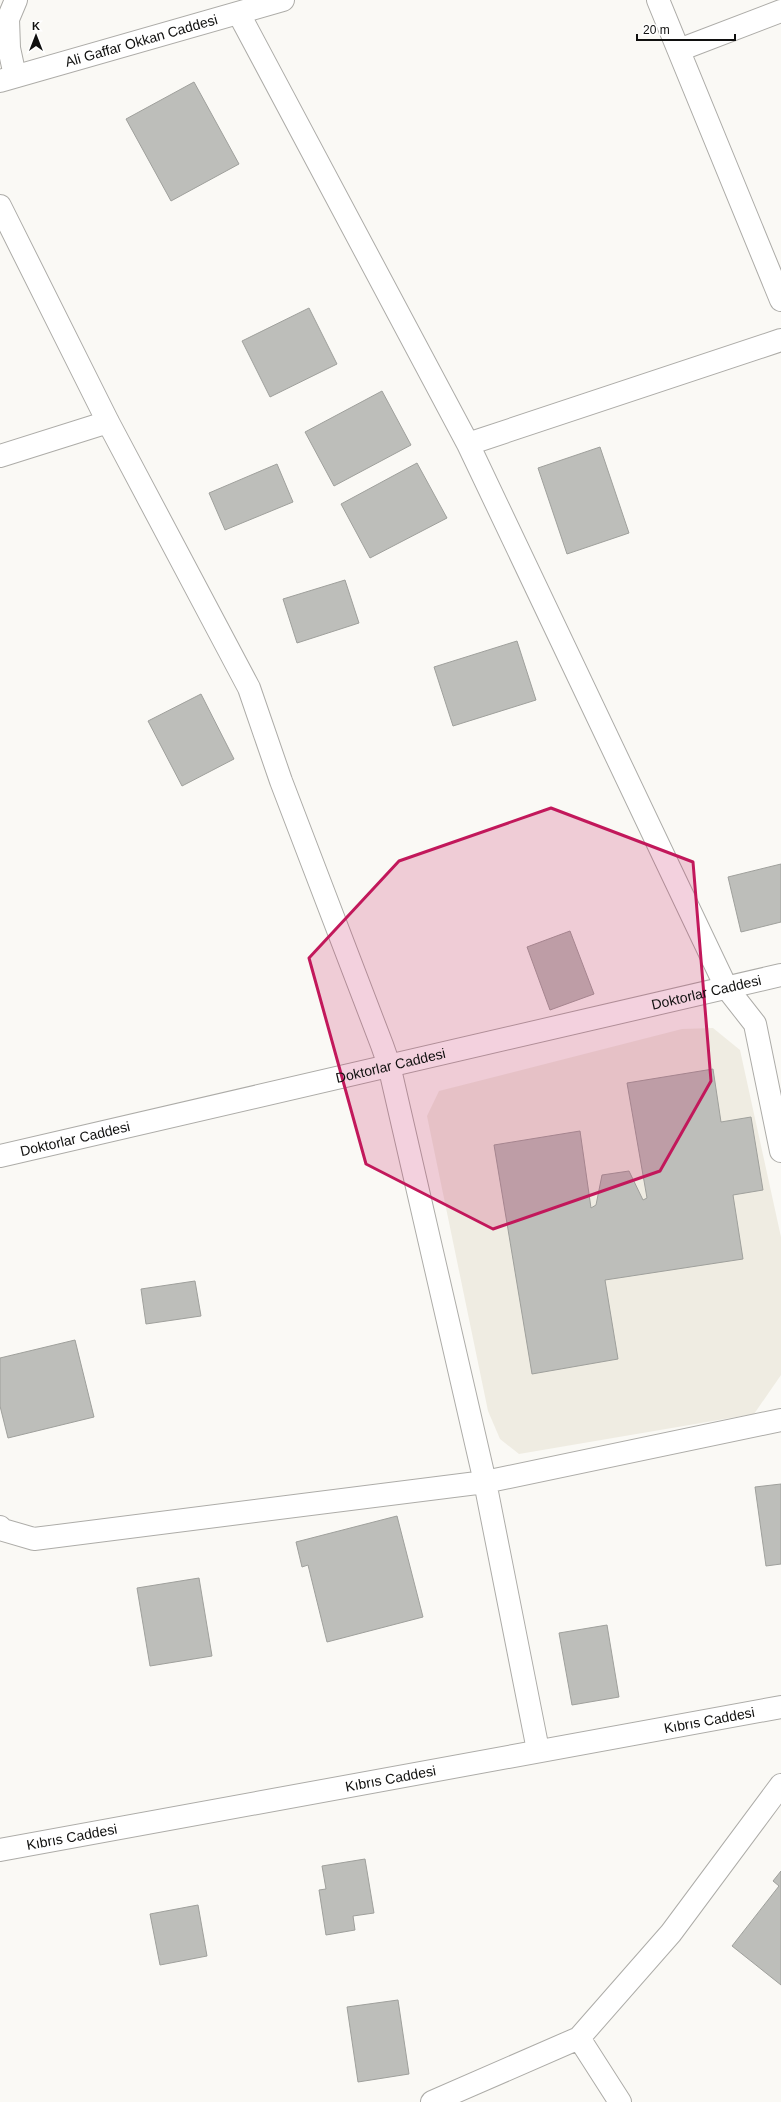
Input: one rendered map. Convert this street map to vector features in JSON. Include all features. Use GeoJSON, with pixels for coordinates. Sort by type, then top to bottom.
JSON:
{"type":"FeatureCollection","features":[{"type":"Feature","properties":{"kind":"street"},"geometry":{"type":"LineString","coordinates":[[7,79],[9,48],[8,19],[16,0]]}},
{"type":"Feature","properties":{"kind":"street","name":"Ali Gaffar Okkan Caddesi"},"geometry":{"type":"LineString","coordinates":[[7,79],[239,14],[283,0]]}},
{"type":"Feature","properties":{"kind":"street"},"geometry":{"type":"LineString","coordinates":[[658,0],[781,300]]}},
{"type":"Feature","properties":{"kind":"street"},"geometry":{"type":"LineString","coordinates":[[679,50],[781,11]]}},
{"type":"Feature","properties":{"kind":"street"},"geometry":{"type":"LineString","coordinates":[[239,14],[468,444],[726,987],[755,1024],[781,1151]]}},
{"type":"Feature","properties":{"kind":"street"},"geometry":{"type":"LineString","coordinates":[[0,206],[108,422],[249,688],[282,782],[389,1066],[485,1482],[538,1750]]}},
{"type":"Feature","properties":{"kind":"street"},"geometry":{"type":"LineString","coordinates":[[468,444],[781,340]]}},
{"type":"Feature","properties":{"kind":"street"},"geometry":{"type":"LineString","coordinates":[[0,456],[108,422]]}},
{"type":"Feature","properties":{"kind":"street","name":"Doktorlar Caddesi"},"geometry":{"type":"LineString","coordinates":[[0,1156],[781,975]]}},
{"type":"Feature","properties":{"kind":"street"},"geometry":{"type":"LineString","coordinates":[[0,1527],[3,1530],[34,1539],[485,1482],[781,1420]]}},
{"type":"Feature","properties":{"kind":"street","name":"Kıbrıs Caddesi"},"geometry":{"type":"LineString","coordinates":[[0,1850],[538,1750],[781,1707]]}},
{"type":"Feature","properties":{"kind":"street"},"geometry":{"type":"LineString","coordinates":[[432,2102],[579,2038],[671,1933],[781,1785]]}},
{"type":"Feature","properties":{"kind":"street"},"geometry":{"type":"LineString","coordinates":[[579,2038],[620,2102]]}},
{"type":"Feature","properties":{"kind":"highlighted area"},"geometry":{"type":"Polygon","coordinates":[[[551,808],[693,862],[711,1081],[660,1171],[493,1229],[366,1164],[309,958],[399,861],[551,808]]]}},
{"type":"Feature","properties":{"kind":"shaded area"},"geometry":{"type":"Polygon","coordinates":[[[713,1028],[740,1050],[781,1237],[781,1375],[754,1414],[519,1454],[500,1439],[488,1411],[427,1116],[439,1091],[682,1029],[713,1028]]]}},
{"type":"Feature","properties":{"kind":"building"},"geometry":{"type":"Polygon","coordinates":[[[194,82],[239,164],[171,201],[126,119],[194,82]]]}},
{"type":"Feature","properties":{"kind":"building"},"geometry":{"type":"Polygon","coordinates":[[[309,308],[337,364],[270,397],[242,341],[309,308]]]}},
{"type":"Feature","properties":{"kind":"building"},"geometry":{"type":"Polygon","coordinates":[[[382,391],[411,445],[334,486],[305,432],[382,391]]]}},
{"type":"Feature","properties":{"kind":"building"},"geometry":{"type":"Polygon","coordinates":[[[600,447],[629,533],[567,554],[538,468],[600,447]]]}},
{"type":"Feature","properties":{"kind":"building"},"geometry":{"type":"Polygon","coordinates":[[[417,463],[447,518],[370,558],[341,504],[417,463]]]}},
{"type":"Feature","properties":{"kind":"building"},"geometry":{"type":"Polygon","coordinates":[[[277,464],[293,502],[225,530],[209,493],[277,464]]]}},
{"type":"Feature","properties":{"kind":"building"},"geometry":{"type":"Polygon","coordinates":[[[345,580],[359,623],[297,643],[283,599],[345,580]]]}},
{"type":"Feature","properties":{"kind":"building"},"geometry":{"type":"Polygon","coordinates":[[[517,641],[536,700],[453,726],[434,667],[517,641]]]}},
{"type":"Feature","properties":{"kind":"building"},"geometry":{"type":"Polygon","coordinates":[[[201,694],[234,759],[182,786],[148,721],[201,694]]]}},
{"type":"Feature","properties":{"kind":"building"},"geometry":{"type":"Polygon","coordinates":[[[781,864],[781,922],[741,932],[728,877],[781,864]]]}},
{"type":"Feature","properties":{"kind":"building"},"geometry":{"type":"Polygon","coordinates":[[[570,931],[594,994],[550,1010],[527,947],[570,931]]]}},
{"type":"Feature","properties":{"kind":"building"},"geometry":{"type":"Polygon","coordinates":[[[713,1069],[721,1122],[751,1117],[763,1190],[733,1195],[743,1259],[605,1280],[618,1359],[532,1374],[494,1145],[580,1131],[591,1208],[596,1205],[602,1175],[629,1171],[643,1200],[647,1198],[627,1083],[713,1069]]]}},
{"type":"Feature","properties":{"kind":"building"},"geometry":{"type":"Polygon","coordinates":[[[195,1281],[201,1316],[146,1324],[141,1289],[195,1281]]]}},
{"type":"Feature","properties":{"kind":"building"},"geometry":{"type":"Polygon","coordinates":[[[75,1340],[94,1417],[8,1438],[0,1406],[0,1358],[75,1340]]]}},
{"type":"Feature","properties":{"kind":"building"},"geometry":{"type":"Polygon","coordinates":[[[781,1484],[781,1564],[766,1566],[755,1487],[781,1484]]]}},
{"type":"Feature","properties":{"kind":"building"},"geometry":{"type":"Polygon","coordinates":[[[397,1516],[423,1617],[327,1642],[308,1565],[302,1567],[296,1542],[397,1516]]]}},
{"type":"Feature","properties":{"kind":"building"},"geometry":{"type":"Polygon","coordinates":[[[199,1578],[212,1656],[150,1666],[137,1588],[199,1578]]]}},
{"type":"Feature","properties":{"kind":"building"},"geometry":{"type":"Polygon","coordinates":[[[607,1625],[619,1697],[572,1705],[559,1633],[607,1625]]]}},
{"type":"Feature","properties":{"kind":"building"},"geometry":{"type":"Polygon","coordinates":[[[365,1859],[374,1913],[353,1916],[355,1930],[326,1935],[319,1890],[326,1889],[322,1866],[365,1859]]]}},
{"type":"Feature","properties":{"kind":"building"},"geometry":{"type":"Polygon","coordinates":[[[781,1871],[781,1985],[732,1946],[779,1886],[773,1881],[781,1871]]]}},
{"type":"Feature","properties":{"kind":"building"},"geometry":{"type":"Polygon","coordinates":[[[198,1905],[207,1956],[160,1965],[150,1914],[198,1905]]]}},
{"type":"Feature","properties":{"kind":"building"},"geometry":{"type":"Polygon","coordinates":[[[398,2000],[409,2074],[358,2082],[347,2007],[398,2000]]]}}]}
